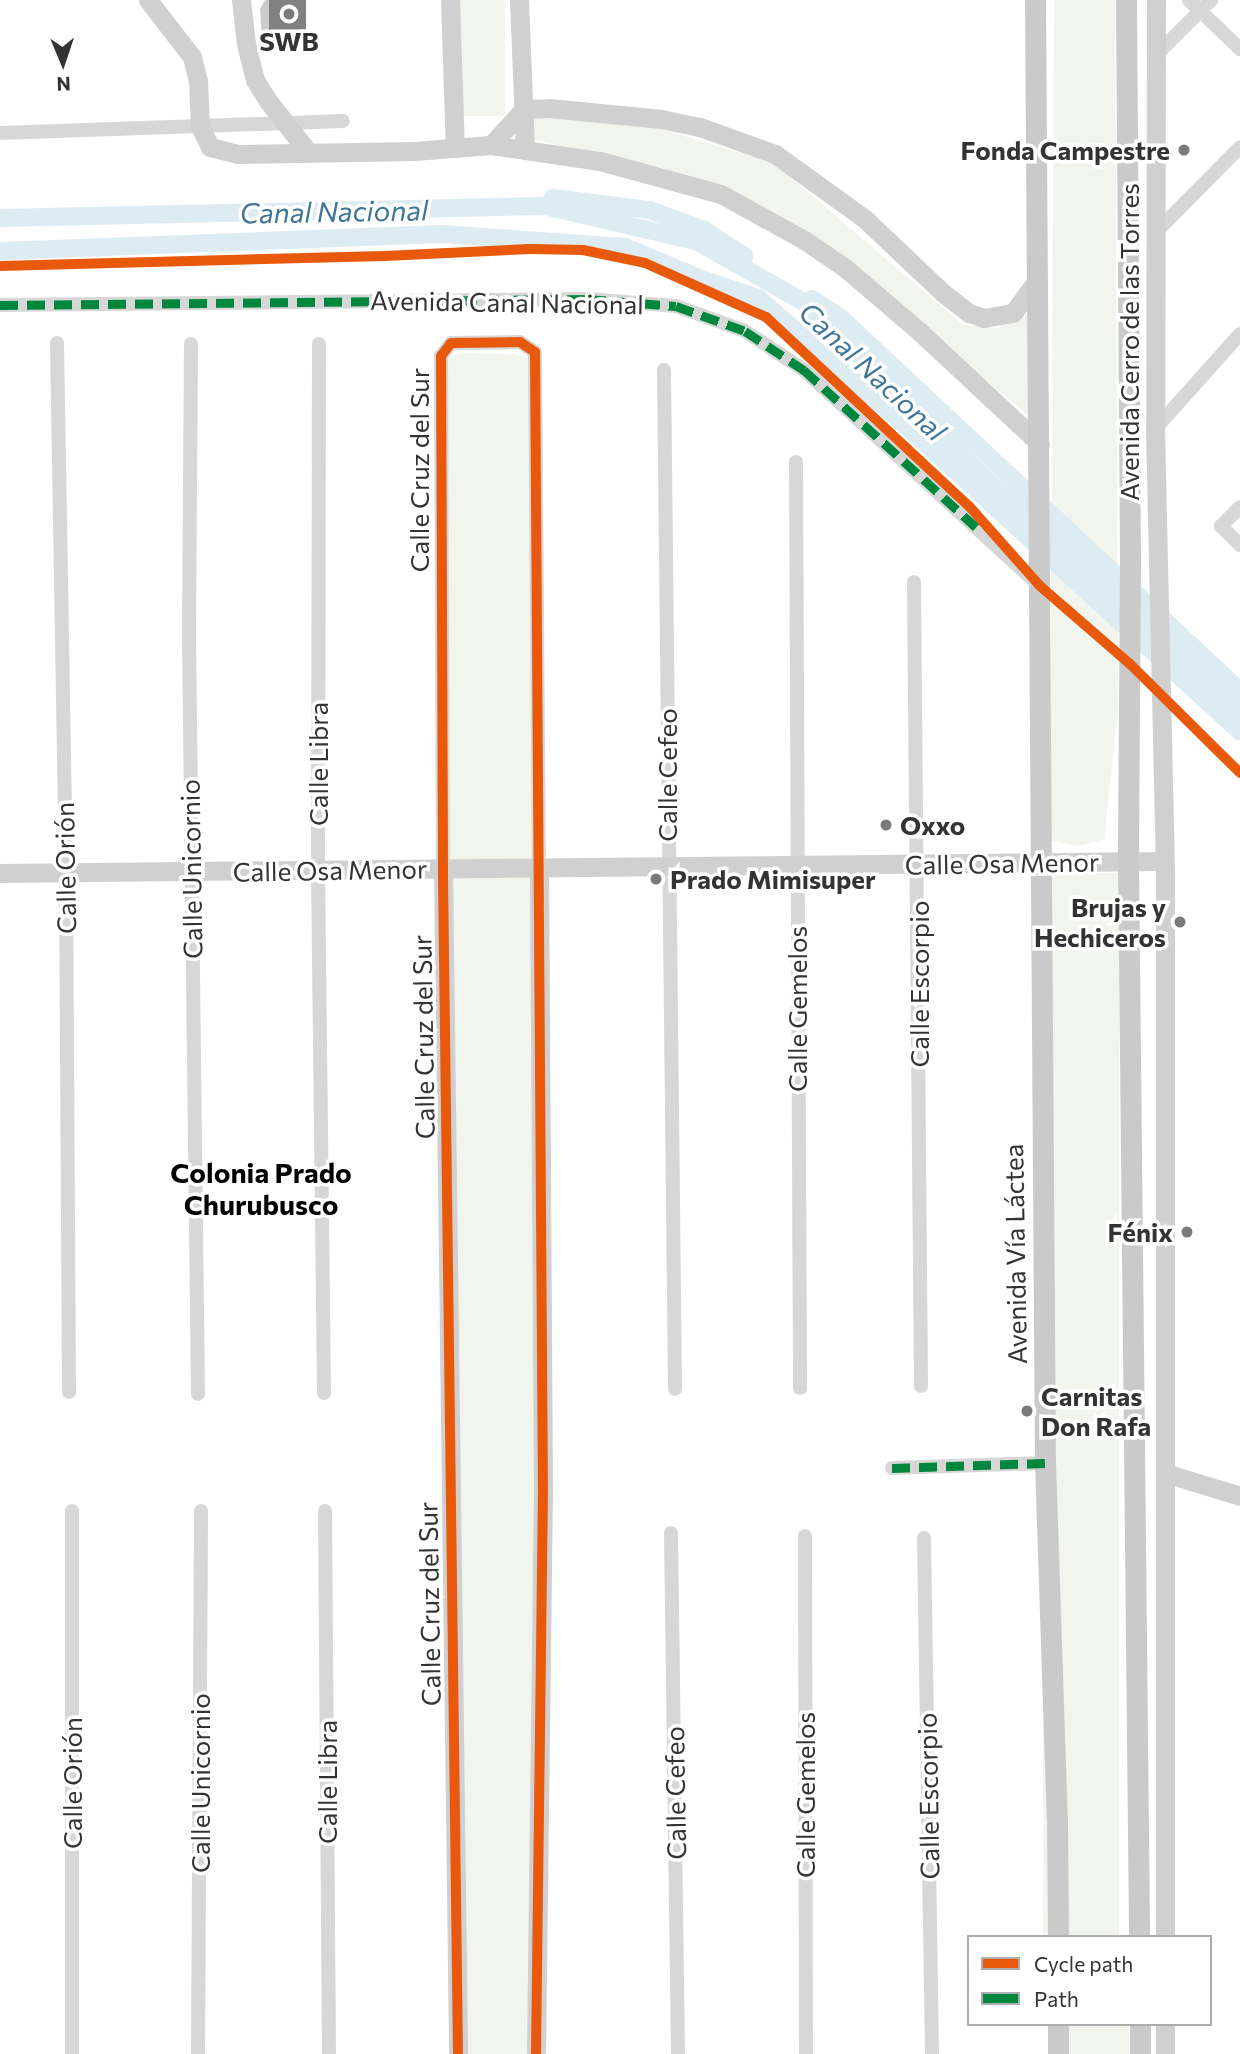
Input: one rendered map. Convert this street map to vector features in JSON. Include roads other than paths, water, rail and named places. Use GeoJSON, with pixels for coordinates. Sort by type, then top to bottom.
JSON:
{"type":"FeatureCollection","features":[{"type":"Feature","properties":{"kind":"main road"},"geometry":{"type":"LineString","coordinates":[[1035,0],[1040,578]]}},
{"type":"Feature","properties":{"kind":"main road","name":"Avenida Cerro de las Torres"},"geometry":{"type":"LineString","coordinates":[[1126,0],[1130,584],[1128,862]]}},
{"type":"Feature","properties":{"kind":"main road","name":"Avenida Vía Láctea"},"geometry":{"type":"LineString","coordinates":[[1040,578],[1045,1463],[1057,1819],[1058,1935]]}},
{"type":"Feature","properties":{"kind":"main road"},"geometry":{"type":"LineString","coordinates":[[1128,862],[1139,1935]]}},
{"type":"Feature","properties":{"kind":"main road"},"geometry":{"type":"LineString","coordinates":[[1058,2026],[1058,2054]]}},
{"type":"Feature","properties":{"kind":"main road"},"geometry":{"type":"LineString","coordinates":[[1140,2026],[1140,2054]]}},
{"type":"Feature","properties":{"kind":"street"},"geometry":{"type":"LineString","coordinates":[[148,0],[192,57],[198,81],[200,127],[210,147],[221,152],[309,153],[491,145],[600,161],[721,194],[804,240],[844,267],[910,323],[1040,444]]}},
{"type":"Feature","properties":{"kind":"street"},"geometry":{"type":"LineString","coordinates":[[241,0],[246,44],[256,80],[268,102],[309,153]]}},
{"type":"Feature","properties":{"kind":"street"},"geometry":{"type":"LineString","coordinates":[[450,0],[455,147]]}},
{"type":"Feature","properties":{"kind":"street"},"geometry":{"type":"LineString","coordinates":[[519,0],[525,150]]}},
{"type":"Feature","properties":{"kind":"street","name":"Avenida Cerro de las Torres"},"geometry":{"type":"LineString","coordinates":[[1156,0],[1155,429],[1164,861]]}},
{"type":"Feature","properties":{"kind":"street"},"geometry":{"type":"LineString","coordinates":[[1189,0],[1240,49]]}},
{"type":"Feature","properties":{"kind":"street"},"geometry":{"type":"LineString","coordinates":[[1154,57],[1212,0]]}},
{"type":"Feature","properties":{"kind":"street"},"geometry":{"type":"LineString","coordinates":[[491,145],[524,108],[661,119],[700,127],[775,154],[865,219],[942,292],[969,313],[984,318],[1013,313],[1038,279]]}},
{"type":"Feature","properties":{"kind":"street"},"geometry":{"type":"LineString","coordinates":[[0,133],[343,121]]}},
{"type":"Feature","properties":{"kind":"street"},"geometry":{"type":"LineString","coordinates":[[1157,231],[1240,147]]}},
{"type":"Feature","properties":{"kind":"street","name":"Avenida Canal Nacional"},"geometry":{"type":"LineString","coordinates":[[0,305],[588,299],[676,306],[745,331],[804,370],[1040,578]]}},
{"type":"Feature","properties":{"kind":"street"},"geometry":{"type":"LineString","coordinates":[[1155,429],[1240,334]]}},
{"type":"Feature","properties":{"kind":"street","name":"Calle Cruz del Sur"},"geometry":{"type":"LineString","coordinates":[[458,2054],[443,869],[441,356],[451,343],[520,342],[535,352],[543,1488],[536,2054]]}},
{"type":"Feature","properties":{"kind":"street","name":"Calle Orión"},"geometry":{"type":"LineString","coordinates":[[57,343],[66,873],[69,1392]]}},
{"type":"Feature","properties":{"kind":"street","name":"Calle Unicornio"},"geometry":{"type":"LineString","coordinates":[[191,344],[191,872],[198,1395]]}},
{"type":"Feature","properties":{"kind":"street","name":"Calle Libra"},"geometry":{"type":"LineString","coordinates":[[318,344],[318,870],[324,1393]]}},
{"type":"Feature","properties":{"kind":"street","name":"Calle Cefeo"},"geometry":{"type":"LineString","coordinates":[[664,370],[675,1389]]}},
{"type":"Feature","properties":{"kind":"street","name":"Calle Gemelos"},"geometry":{"type":"LineString","coordinates":[[796,462],[800,1388]]}},
{"type":"Feature","properties":{"kind":"street"},"geometry":{"type":"LineString","coordinates":[[1240,507],[1221,526],[1240,545]]}},
{"type":"Feature","properties":{"kind":"street","name":"Calle Escorpio"},"geometry":{"type":"LineString","coordinates":[[914,582],[922,1386]]}},
{"type":"Feature","properties":{"kind":"street"},"geometry":{"type":"LineString","coordinates":[[1164,861],[1165,1935]]}},
{"type":"Feature","properties":{"kind":"street","name":"Calle Osa Menor"},"geometry":{"type":"LineString","coordinates":[[0,873],[1164,861]]}},
{"type":"Feature","properties":{"kind":"street"},"geometry":{"type":"LineString","coordinates":[[892,1468],[1045,1463]]}},
{"type":"Feature","properties":{"kind":"street"},"geometry":{"type":"LineString","coordinates":[[1165,1473],[1240,1496]]}},
{"type":"Feature","properties":{"kind":"street","name":"Calle Orión"},"geometry":{"type":"LineString","coordinates":[[72,1511],[72,2054]]}},
{"type":"Feature","properties":{"kind":"street","name":"Calle Unicornio"},"geometry":{"type":"LineString","coordinates":[[198,2054],[201,1511]]}},
{"type":"Feature","properties":{"kind":"street","name":"Calle Libra"},"geometry":{"type":"LineString","coordinates":[[325,1511],[329,2054]]}},
{"type":"Feature","properties":{"kind":"street","name":"Calle Cefeo"},"geometry":{"type":"LineString","coordinates":[[671,1533],[678,2054]]}},
{"type":"Feature","properties":{"kind":"street","name":"Calle Gemelos"},"geometry":{"type":"LineString","coordinates":[[805,1536],[806,2054]]}},
{"type":"Feature","properties":{"kind":"street","name":"Calle Escorpio"},"geometry":{"type":"LineString","coordinates":[[924,1538],[932,2054]]}},
{"type":"Feature","properties":{"kind":"street"},"geometry":{"type":"LineString","coordinates":[[1165,2026],[1165,2054]]}},
{"type":"Feature","properties":{"kind":"waterway","name":"Canal Nacional"},"geometry":{"type":"LineString","coordinates":[[553,198],[650,210],[704,230],[744,256]]}},
{"type":"Feature","properties":{"kind":"waterway","name":"Canal Nacional"},"geometry":{"type":"LineString","coordinates":[[0,218],[545,206],[696,241],[804,302],[983,476],[1176,651],[1240,713]]}},
{"type":"Feature","properties":{"kind":"waterway","name":"Canal Nacional"},"geometry":{"type":"LineString","coordinates":[[0,251],[442,234],[625,247],[704,280],[758,298],[911,430],[1240,731]]}},
{"type":"Feature","properties":{"kind":"waterway","name":"Canal Nacional"},"geometry":{"type":"LineString","coordinates":[[812,299],[841,318],[1240,691]]}},
{"type":"Feature","properties":{"kind":"place","name":"SWB"},"geometry":{"type":"Point","coordinates":[289,14]}},
{"type":"Feature","properties":{"kind":"place","name":"Fonda Campestre"},"geometry":{"type":"Point","coordinates":[1184,150]}},
{"type":"Feature","properties":{"kind":"place","name":"Oxxo"},"geometry":{"type":"Point","coordinates":[886,825]}},
{"type":"Feature","properties":{"kind":"place","name":"Prado Mimisuper"},"geometry":{"type":"Point","coordinates":[656,879]}},
{"type":"Feature","properties":{"kind":"place","name":"Brujas y Hechiceros"},"geometry":{"type":"Point","coordinates":[1180,922]}},
{"type":"Feature","properties":{"kind":"place","name":"Fénix"},"geometry":{"type":"Point","coordinates":[1187,1232]}},
{"type":"Feature","properties":{"kind":"place","name":"Carnitas Don Rafa"},"geometry":{"type":"Point","coordinates":[1027,1411]}},
{"type":"Feature","properties":{"kind":"district","name":"Colonia Prado Churubusco"},"geometry":{"type":"Point","coordinates":[261,1188]}}]}
